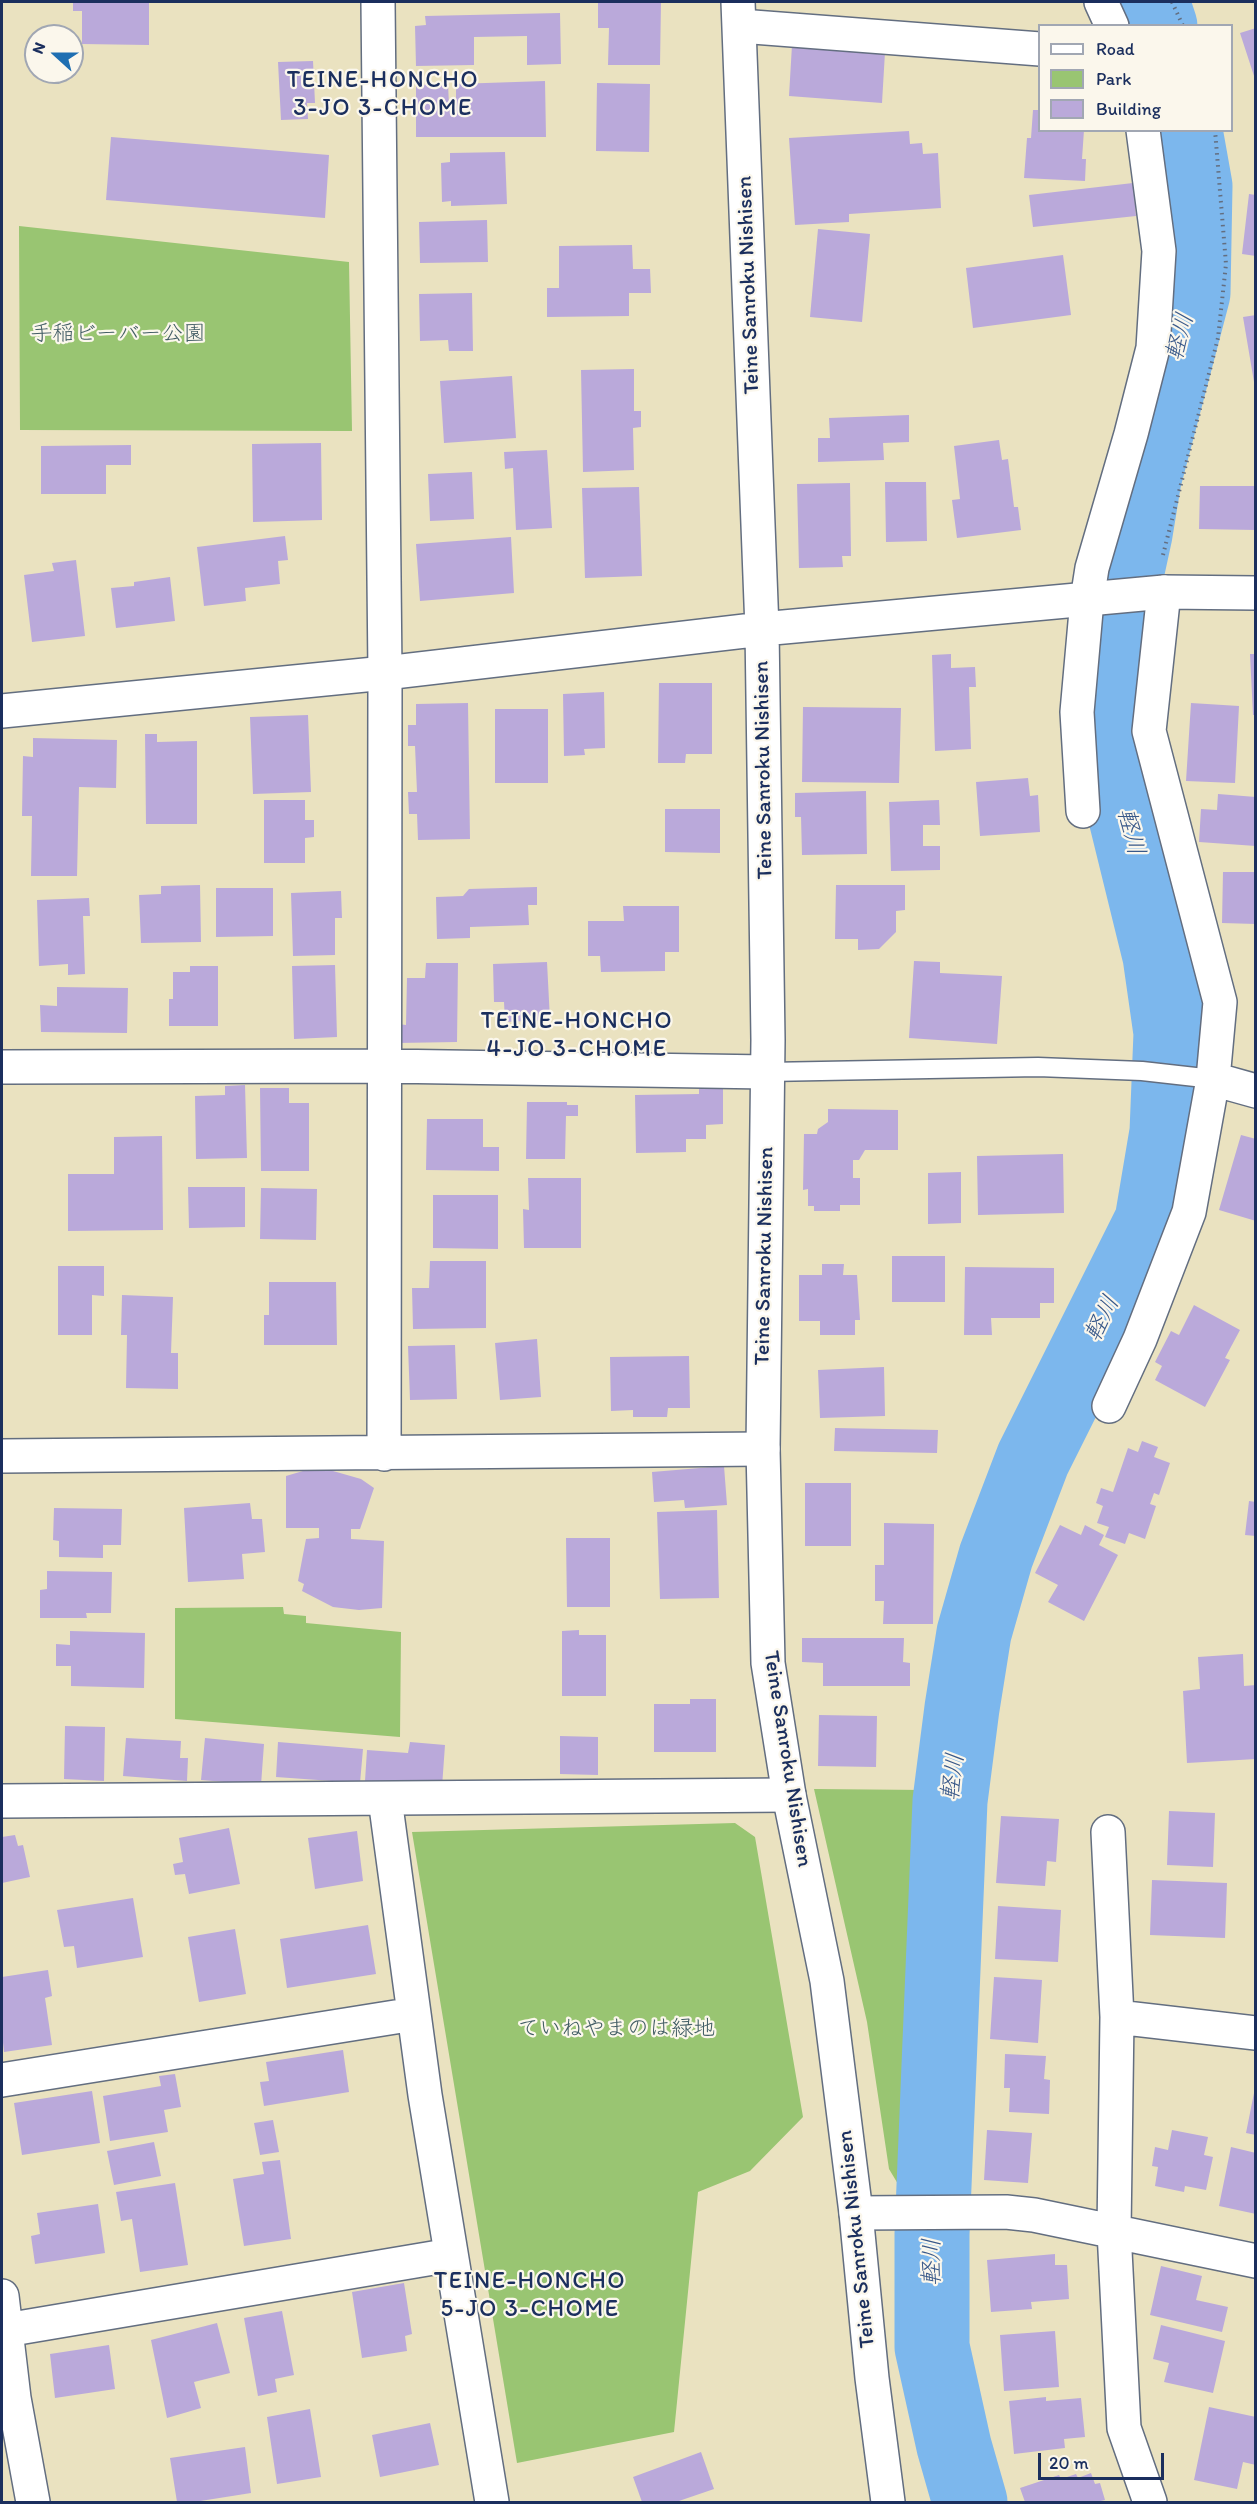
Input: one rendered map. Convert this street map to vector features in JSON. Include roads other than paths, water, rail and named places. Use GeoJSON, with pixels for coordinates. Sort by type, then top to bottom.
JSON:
{"type":"FeatureCollection","features":[{"type":"Feature","properties":{"kind":"street"},"geometry":{"type":"LineString","coordinates":[[378,2],[385,673],[384,1454]]}},
{"type":"Feature","properties":{"kind":"street"},"geometry":{"type":"LineString","coordinates":[[1101,2],[1111,24]]}},
{"type":"Feature","properties":{"kind":"street"},"geometry":{"type":"LineString","coordinates":[[739,14],[1038,49]]}},
{"type":"Feature","properties":{"kind":"street","name":"Teine Sanroku Nishisen"},"geometry":{"type":"LineString","coordinates":[[739,14],[762,629],[767,1071],[763,1449],[768,1663],[789,1795],[826,1981],[856,2212],[872,2378],[888,2502]]}},
{"type":"Feature","properties":{"kind":"street"},"geometry":{"type":"LineString","coordinates":[[1083,811],[1077,712],[1087,600],[1092,568],[1153,348],[1159,250],[1143,132]]}},
{"type":"Feature","properties":{"kind":"street"},"geometry":{"type":"LineString","coordinates":[[2,711],[385,673],[762,629],[1087,600],[1162,578],[1256,593]]}},
{"type":"Feature","properties":{"kind":"street"},"geometry":{"type":"LineString","coordinates":[[1109,1406],[1140,1338],[1189,1212],[1200,1077],[1220,1002],[1149,731],[1162,578]]}},
{"type":"Feature","properties":{"kind":"street"},"geometry":{"type":"LineString","coordinates":[[2,1067],[385,1066],[767,1071]]}},
{"type":"Feature","properties":{"kind":"street"},"geometry":{"type":"LineString","coordinates":[[1200,1077],[1256,1091]]}},
{"type":"Feature","properties":{"kind":"street"},"geometry":{"type":"LineString","coordinates":[[2,1456],[763,1449]]}},
{"type":"Feature","properties":{"kind":"street"},"geometry":{"type":"LineString","coordinates":[[2,1801],[789,1795]]}},
{"type":"Feature","properties":{"kind":"street"},"geometry":{"type":"LineString","coordinates":[[385,1799],[424,2095],[452,2255],[489,2502]]}},
{"type":"Feature","properties":{"kind":"street"},"geometry":{"type":"LineString","coordinates":[[1108,1832],[1117,2017],[1114,2231],[1124,2428],[1150,2502]]}},
{"type":"Feature","properties":{"kind":"street"},"geometry":{"type":"LineString","coordinates":[[2,2080],[414,2014]]}},
{"type":"Feature","properties":{"kind":"street"},"geometry":{"type":"LineString","coordinates":[[1117,2017],[1256,2033]]}},
{"type":"Feature","properties":{"kind":"street"},"geometry":{"type":"LineString","coordinates":[[856,2212],[1006,2211],[1256,2261]]}},
{"type":"Feature","properties":{"kind":"street"},"geometry":{"type":"LineString","coordinates":[[6,2330],[452,2255]]}},
{"type":"Feature","properties":{"kind":"street"},"geometry":{"type":"LineString","coordinates":[[2,2296],[6,2330],[8,2401],[33,2502]]}},
{"type":"Feature","properties":{"kind":"lane"},"geometry":{"type":"LineString","coordinates":[[767,1071],[1038,1067],[1142,1071],[1200,1077]]}},
{"type":"Feature","properties":{"kind":"waterway","name":"軽川"},"geometry":{"type":"LineString","coordinates":[[1152,2],[1159,24]]}},
{"type":"Feature","properties":{"kind":"waterway","name":"軽川"},"geometry":{"type":"LineString","coordinates":[[970,2502],[954,2446],[932,2347],[932,2234],[950,1801],[974,1633],[996,1556],[1033,1459],[1152,1221],[1167,1132],[1171,1033],[1160,956],[1116,777],[1113,703],[1118,612],[1144,479],[1193,293],[1195,186],[1185,132]]}},
{"type":"Feature","properties":{"kind":"district","name":"TEINE-HONCHO 3-JO 3-CHOME"},"geometry":{"type":"Point","coordinates":[383,95]}},
{"type":"Feature","properties":{"kind":"district","name":"TEINE-HONCHO 4-JO 3-CHOME"},"geometry":{"type":"Point","coordinates":[577,1036]}},
{"type":"Feature","properties":{"kind":"district","name":"TEINE-HONCHO 5-JO 3-CHOME"},"geometry":{"type":"Point","coordinates":[530,2296]}},
{"type":"Feature","properties":{"kind":"park label","name":"手稲ビーバー公園"},"geometry":{"type":"Point","coordinates":[118,334]}},
{"type":"Feature","properties":{"kind":"park label","name":"ていねやまのは緑地"},"geometry":{"type":"Point","coordinates":[616,2029]}}]}
